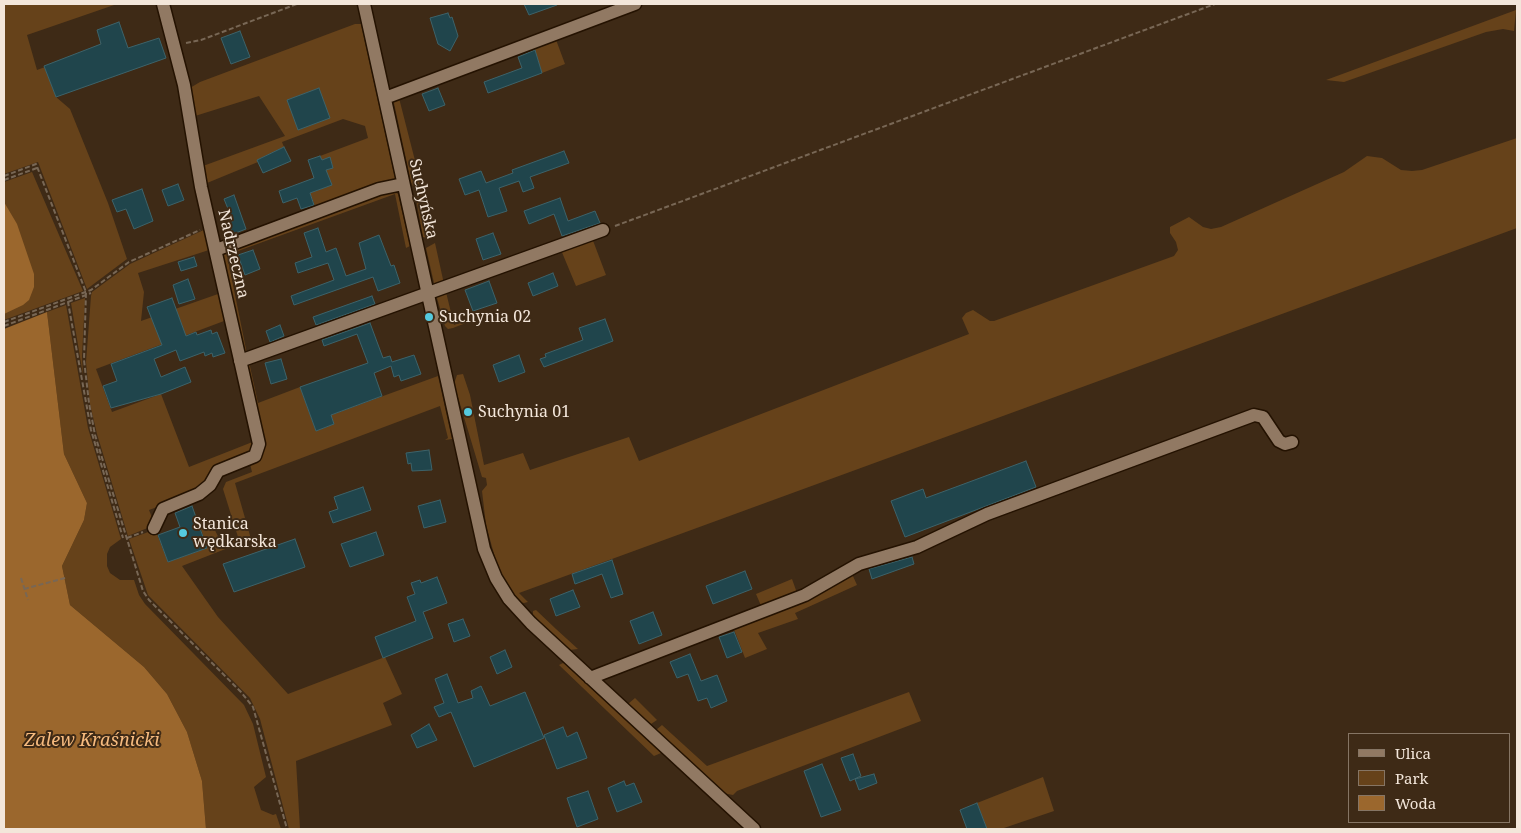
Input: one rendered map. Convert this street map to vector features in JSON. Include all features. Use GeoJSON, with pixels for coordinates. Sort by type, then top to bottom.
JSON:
{"type":"FeatureCollection","features":[{"type":"Feature","properties":{"kind":"street","name":"Nadrzeczna"},"geometry":{"type":"LineString","coordinates":[[154,528],[163,509],[199,494],[210,485],[218,471],[248,460],[258,450],[258,439],[201,187],[184,85],[163,4]]}},
{"type":"Feature","properties":{"kind":"street","name":"Suchyńska"},"geometry":{"type":"LineString","coordinates":[[364,4],[484,549],[496,578],[531,623],[754,829]]}},
{"type":"Feature","properties":{"kind":"street"},"geometry":{"type":"LineString","coordinates":[[385,98],[635,4]]}},
{"type":"Feature","properties":{"kind":"street"},"geometry":{"type":"LineString","coordinates":[[216,250],[379,188],[403,184]]}},
{"type":"Feature","properties":{"kind":"street"},"geometry":{"type":"LineString","coordinates":[[240,362],[603,230]]}},
{"type":"Feature","properties":{"kind":"street"},"geometry":{"type":"LineString","coordinates":[[590,678],[805,595],[859,564],[918,547],[987,514],[1254,415],[1263,417],[1279,441],[1285,444],[1292,442]]}},
{"type":"Feature","properties":{"kind":"path"},"geometry":{"type":"LineString","coordinates":[[174,44],[201,40],[297,4]]}},
{"type":"Feature","properties":{"kind":"path"},"geometry":{"type":"LineString","coordinates":[[603,230],[1215,4]]}},
{"type":"Feature","properties":{"kind":"path"},"geometry":{"type":"LineString","coordinates":[[4,176],[36,164],[87,293],[84,360],[95,435],[146,596],[241,692],[252,707],[287,829]]}},
{"type":"Feature","properties":{"kind":"path"},"geometry":{"type":"LineString","coordinates":[[4,180],[37,168]]}},
{"type":"Feature","properties":{"kind":"path"},"geometry":{"type":"LineString","coordinates":[[4,326],[87,293],[129,262],[210,225]]}},
{"type":"Feature","properties":{"kind":"path"},"geometry":{"type":"LineString","coordinates":[[4,322],[91,293]]}},
{"type":"Feature","properties":{"kind":"path"},"geometry":{"type":"LineString","coordinates":[[68,302],[91,430],[123,538]]}},
{"type":"Feature","properties":{"kind":"path"},"geometry":{"type":"LineString","coordinates":[[127,538],[154,528]]}},
{"type":"Feature","properties":{"kind":"path"},"geometry":{"type":"LineString","coordinates":[[21,578],[28,600]]}},
{"type":"Feature","properties":{"kind":"path"},"geometry":{"type":"LineString","coordinates":[[24,589],[65,578]]}},
{"type":"Feature","properties":{"kind":"green space"},"geometry":{"type":"Polygon","coordinates":[[[4,4],[117,4],[27,35],[37,70],[45,67],[56,97],[70,109],[108,203],[127,259],[87,289],[38,162],[4,174],[4,4]]]}},
{"type":"Feature","properties":{"kind":"green space"},"geometry":{"type":"Polygon","coordinates":[[[1516,10],[1514,31],[1503,29],[1486,32],[1344,82],[1326,80],[1516,10]]]}},
{"type":"Feature","properties":{"kind":"green space"},"geometry":{"type":"Polygon","coordinates":[[[355,24],[361,24],[395,178],[393,181],[316,209],[310,193],[331,185],[326,170],[333,167],[330,158],[322,160],[320,156],[368,138],[365,126],[343,119],[282,142],[284,147],[257,160],[258,162],[207,183],[203,166],[285,136],[259,96],[195,116],[190,88],[200,82],[355,24]]]}},
{"type":"Feature","properties":{"kind":"green space"},"geometry":{"type":"Polygon","coordinates":[[[555,37],[565,64],[542,73],[533,45],[555,37]]]}},
{"type":"Feature","properties":{"kind":"green space"},"geometry":{"type":"Polygon","coordinates":[[[399,98],[421,184],[417,186],[413,186],[411,182],[394,103],[394,99],[399,98]]]}},
{"type":"Feature","properties":{"kind":"green space"},"geometry":{"type":"Polygon","coordinates":[[[1517,138],[1517,228],[519,593],[528,602],[520,602],[499,572],[486,525],[482,491],[487,485],[486,478],[482,477],[454,384],[457,375],[463,374],[470,395],[484,465],[523,453],[530,470],[629,437],[639,461],[969,334],[962,318],[966,313],[973,310],[990,321],[994,321],[1174,256],[1178,250],[1176,242],[1170,233],[1170,227],[1189,217],[1203,227],[1211,229],[1221,227],[1344,172],[1367,156],[1382,158],[1401,170],[1422,170],[1517,138]]]}},
{"type":"Feature","properties":{"kind":"green space"},"geometry":{"type":"Polygon","coordinates":[[[32,172],[83,291],[4,320],[4,182],[32,172]]]}},
{"type":"Feature","properties":{"kind":"green space"},"geometry":{"type":"Polygon","coordinates":[[[393,191],[398,194],[410,246],[406,248],[395,194],[227,255],[247,354],[244,356],[222,249],[393,191]]]}},
{"type":"Feature","properties":{"kind":"green space"},"geometry":{"type":"Polygon","coordinates":[[[423,193],[433,236],[427,238],[423,237],[416,198],[423,193]]]}},
{"type":"Feature","properties":{"kind":"green space"},"geometry":{"type":"Polygon","coordinates":[[[208,228],[209,250],[138,273],[144,292],[141,321],[218,294],[213,272],[217,271],[233,355],[224,321],[96,369],[112,412],[161,394],[189,467],[255,441],[252,452],[213,470],[198,492],[149,510],[153,520],[150,527],[128,536],[97,434],[90,404],[86,362],[92,292],[130,264],[208,228]]]}},
{"type":"Feature","properties":{"kind":"green space"},"geometry":{"type":"Polygon","coordinates":[[[592,238],[606,275],[576,286],[561,250],[592,238]]]}},
{"type":"Feature","properties":{"kind":"green space"},"geometry":{"type":"Polygon","coordinates":[[[435,243],[444,284],[436,285],[426,248],[435,243]]]}},
{"type":"Feature","properties":{"kind":"green space"},"geometry":{"type":"Polygon","coordinates":[[[446,292],[454,325],[475,317],[471,321],[448,329],[445,326],[437,295],[446,292]]]}},
{"type":"Feature","properties":{"kind":"green space"},"geometry":{"type":"Polygon","coordinates":[[[85,298],[82,356],[83,375],[71,303],[85,298]]]}},
{"type":"Feature","properties":{"kind":"green space"},"geometry":{"type":"Polygon","coordinates":[[[66,305],[88,428],[121,539],[110,547],[107,554],[107,566],[110,573],[120,580],[134,580],[139,595],[145,604],[244,705],[253,724],[266,777],[254,787],[261,810],[273,815],[276,814],[281,829],[206,829],[202,781],[187,732],[167,694],[144,667],[70,605],[62,566],[84,520],[87,503],[64,454],[47,312],[66,305]]]}},
{"type":"Feature","properties":{"kind":"green space"},"geometry":{"type":"Polygon","coordinates":[[[249,362],[258,403],[300,387],[316,431],[334,424],[331,415],[438,376],[452,439],[445,440],[448,438],[440,406],[235,483],[251,539],[182,566],[218,617],[288,694],[385,657],[402,694],[383,703],[392,725],[296,761],[300,829],[289,829],[260,719],[250,698],[148,595],[129,539],[151,531],[157,534],[168,562],[207,548],[200,526],[214,528],[221,543],[238,537],[223,489],[226,482],[252,472],[250,464],[258,462],[246,365],[249,362]]]}},
{"type":"Feature","properties":{"kind":"green space"},"geometry":{"type":"Polygon","coordinates":[[[852,574],[857,585],[795,613],[798,619],[758,633],[767,649],[745,658],[733,627],[852,574]]]}},
{"type":"Feature","properties":{"kind":"green space"},"geometry":{"type":"Polygon","coordinates":[[[792,579],[797,593],[762,608],[756,594],[792,579]]]}},
{"type":"Feature","properties":{"kind":"green space"},"geometry":{"type":"Polygon","coordinates":[[[536,610],[578,649],[569,650],[533,616],[533,611],[536,610]]]}},
{"type":"Feature","properties":{"kind":"green space"},"geometry":{"type":"Polygon","coordinates":[[[563,663],[661,753],[654,756],[559,665],[563,663]]]}},
{"type":"Feature","properties":{"kind":"green space"},"geometry":{"type":"Polygon","coordinates":[[[909,692],[921,721],[737,791],[733,795],[723,793],[656,730],[662,725],[707,766],[909,692]]]}},
{"type":"Feature","properties":{"kind":"green space"},"geometry":{"type":"Polygon","coordinates":[[[635,698],[657,720],[651,724],[628,704],[635,698]]]}},
{"type":"Feature","properties":{"kind":"green space"},"geometry":{"type":"Polygon","coordinates":[[[1043,777],[1054,811],[1001,829],[987,829],[977,803],[1043,777]]]}},
{"type":"Feature","properties":{"kind":"water"},"geometry":{"type":"Polygon","coordinates":[[[4,202],[17,224],[34,274],[34,287],[29,300],[4,314],[4,202]]]}},
{"type":"Feature","properties":{"kind":"water","name":"Zalew Kraśnicki"},"geometry":{"type":"Polygon","coordinates":[[[47,312],[64,454],[87,503],[84,520],[62,566],[70,605],[144,667],[167,694],[187,732],[202,781],[206,829],[4,829],[4,329],[47,312]]]}},
{"type":"Feature","properties":{"kind":"building"},"geometry":{"type":"Polygon","coordinates":[[[524,4],[557,4],[557,5],[529,15],[524,4]]]}},
{"type":"Feature","properties":{"kind":"building"},"geometry":{"type":"Polygon","coordinates":[[[448,13],[450,18],[452,17],[458,36],[450,51],[438,44],[430,18],[448,13]]]}},
{"type":"Feature","properties":{"kind":"building"},"geometry":{"type":"Polygon","coordinates":[[[119,22],[128,48],[159,38],[166,58],[56,97],[44,66],[101,44],[97,30],[119,22]]]}},
{"type":"Feature","properties":{"kind":"building"},"geometry":{"type":"Polygon","coordinates":[[[240,31],[250,57],[231,64],[221,38],[240,31]]]}},
{"type":"Feature","properties":{"kind":"building"},"geometry":{"type":"Polygon","coordinates":[[[535,50],[542,73],[488,93],[484,82],[522,68],[518,57],[535,50]]]}},
{"type":"Feature","properties":{"kind":"building"},"geometry":{"type":"Polygon","coordinates":[[[319,88],[330,118],[298,130],[287,100],[319,88]]]}},
{"type":"Feature","properties":{"kind":"building"},"geometry":{"type":"Polygon","coordinates":[[[438,88],[445,105],[429,111],[422,94],[438,88]]]}},
{"type":"Feature","properties":{"kind":"building"},"geometry":{"type":"Polygon","coordinates":[[[284,147],[291,161],[263,173],[257,160],[284,147]]]}},
{"type":"Feature","properties":{"kind":"building"},"geometry":{"type":"Polygon","coordinates":[[[564,151],[569,163],[530,177],[534,188],[523,192],[519,181],[499,188],[507,211],[488,217],[479,190],[465,195],[459,179],[481,171],[486,183],[513,173],[512,170],[564,151]]]}},
{"type":"Feature","properties":{"kind":"building"},"geometry":{"type":"Polygon","coordinates":[[[320,156],[322,160],[330,157],[333,168],[326,170],[332,185],[310,193],[314,205],[301,209],[297,198],[283,203],[279,191],[314,178],[308,160],[320,156]]]}},
{"type":"Feature","properties":{"kind":"building"},"geometry":{"type":"Polygon","coordinates":[[[178,184],[184,200],[168,206],[162,190],[178,184]]]}},
{"type":"Feature","properties":{"kind":"building"},"geometry":{"type":"Polygon","coordinates":[[[142,189],[153,221],[134,229],[126,209],[117,212],[112,200],[142,189]]]}},
{"type":"Feature","properties":{"kind":"building"},"geometry":{"type":"Polygon","coordinates":[[[234,195],[246,229],[233,234],[229,223],[233,221],[224,199],[234,195]]]}},
{"type":"Feature","properties":{"kind":"building"},"geometry":{"type":"Polygon","coordinates":[[[560,198],[568,221],[595,211],[600,223],[562,236],[554,214],[529,224],[524,211],[560,198]]]}},
{"type":"Feature","properties":{"kind":"building"},"geometry":{"type":"Polygon","coordinates":[[[318,228],[326,252],[336,248],[346,276],[366,269],[359,243],[379,235],[391,266],[394,265],[400,283],[378,291],[373,277],[294,305],[291,296],[334,280],[328,263],[298,273],[295,263],[312,257],[304,233],[318,228]]]}},
{"type":"Feature","properties":{"kind":"building"},"geometry":{"type":"Polygon","coordinates":[[[493,233],[501,254],[483,260],[476,239],[493,233]]]}},
{"type":"Feature","properties":{"kind":"building"},"geometry":{"type":"Polygon","coordinates":[[[253,250],[260,269],[245,275],[238,255],[253,250]]]}},
{"type":"Feature","properties":{"kind":"building"},"geometry":{"type":"Polygon","coordinates":[[[194,257],[197,266],[181,271],[178,262],[194,257]]]}},
{"type":"Feature","properties":{"kind":"building"},"geometry":{"type":"Polygon","coordinates":[[[553,273],[558,286],[533,296],[528,283],[553,273]]]}},
{"type":"Feature","properties":{"kind":"building"},"geometry":{"type":"Polygon","coordinates":[[[188,279],[195,299],[179,304],[173,285],[188,279]]]}},
{"type":"Feature","properties":{"kind":"building"},"geometry":{"type":"Polygon","coordinates":[[[489,281],[497,303],[473,311],[465,290],[489,281]]]}},
{"type":"Feature","properties":{"kind":"building"},"geometry":{"type":"Polygon","coordinates":[[[372,296],[375,304],[316,325],[313,317],[372,296]]]}},
{"type":"Feature","properties":{"kind":"building"},"geometry":{"type":"Polygon","coordinates":[[[172,298],[186,336],[196,332],[197,335],[211,330],[212,334],[217,332],[225,353],[213,357],[212,353],[205,356],[204,352],[180,361],[176,350],[154,359],[161,377],[185,367],[191,382],[161,394],[111,408],[103,386],[117,381],[111,364],[162,345],[147,307],[172,298]]]}},
{"type":"Feature","properties":{"kind":"building"},"geometry":{"type":"Polygon","coordinates":[[[605,319],[613,341],[544,367],[540,359],[546,357],[545,354],[583,340],[579,328],[605,319]]]}},
{"type":"Feature","properties":{"kind":"building"},"geometry":{"type":"Polygon","coordinates":[[[370,323],[383,358],[390,356],[392,362],[414,355],[421,374],[401,381],[399,375],[394,377],[391,366],[374,373],[382,396],[331,415],[334,424],[316,431],[300,387],[368,363],[357,334],[324,346],[322,340],[370,323]]]}},
{"type":"Feature","properties":{"kind":"building"},"geometry":{"type":"Polygon","coordinates":[[[280,325],[284,336],[270,342],[266,331],[280,325]]]}},
{"type":"Feature","properties":{"kind":"building"},"geometry":{"type":"Polygon","coordinates":[[[519,355],[525,372],[499,382],[493,365],[519,355]]]}},
{"type":"Feature","properties":{"kind":"building"},"geometry":{"type":"Polygon","coordinates":[[[281,359],[287,379],[271,384],[265,363],[281,359]]]}},
{"type":"Feature","properties":{"kind":"building"},"geometry":{"type":"Polygon","coordinates":[[[429,450],[432,470],[412,471],[411,463],[408,464],[406,453],[429,450]]]}},
{"type":"Feature","properties":{"kind":"building"},"geometry":{"type":"Polygon","coordinates":[[[1026,461],[1036,487],[905,537],[891,501],[923,489],[926,498],[1026,461]]]}},
{"type":"Feature","properties":{"kind":"building"},"geometry":{"type":"Polygon","coordinates":[[[363,487],[371,510],[333,523],[329,512],[338,509],[334,497],[363,487]]]}},
{"type":"Feature","properties":{"kind":"building"},"geometry":{"type":"Polygon","coordinates":[[[440,500],[446,522],[424,528],[418,506],[440,500]]]}},
{"type":"Feature","properties":{"kind":"building","name":"Stanica wędkarska"},"geometry":{"type":"Polygon","coordinates":[[[192,506],[207,548],[168,562],[158,535],[180,527],[175,513],[192,506]]]}},
{"type":"Feature","properties":{"kind":"building"},"geometry":{"type":"Polygon","coordinates":[[[376,532],[384,555],[350,567],[341,544],[376,532]]]}},
{"type":"Feature","properties":{"kind":"building"},"geometry":{"type":"Polygon","coordinates":[[[295,539],[305,567],[234,592],[223,564],[295,539]]]}},
{"type":"Feature","properties":{"kind":"building"},"geometry":{"type":"Polygon","coordinates":[[[912,557],[914,564],[872,579],[869,569],[912,557]]]}},
{"type":"Feature","properties":{"kind":"building"},"geometry":{"type":"Polygon","coordinates":[[[612,560],[623,594],[611,598],[602,574],[575,584],[572,574],[612,560]]]}},
{"type":"Feature","properties":{"kind":"building"},"geometry":{"type":"Polygon","coordinates":[[[745,571],[752,589],[713,604],[706,586],[745,571]]]}},
{"type":"Feature","properties":{"kind":"building"},"geometry":{"type":"Polygon","coordinates":[[[437,577],[447,603],[423,612],[433,638],[383,658],[375,637],[416,621],[407,597],[415,594],[411,583],[420,580],[421,583],[437,577]]]}},
{"type":"Feature","properties":{"kind":"building"},"geometry":{"type":"Polygon","coordinates":[[[573,590],[580,607],[556,616],[550,599],[573,590]]]}},
{"type":"Feature","properties":{"kind":"building"},"geometry":{"type":"Polygon","coordinates":[[[653,612],[662,635],[639,644],[630,621],[653,612]]]}},
{"type":"Feature","properties":{"kind":"building"},"geometry":{"type":"Polygon","coordinates":[[[463,619],[470,636],[454,642],[448,624],[463,619]]]}},
{"type":"Feature","properties":{"kind":"building"},"geometry":{"type":"Polygon","coordinates":[[[734,632],[742,652],[727,658],[719,637],[734,632]]]}},
{"type":"Feature","properties":{"kind":"building"},"geometry":{"type":"Polygon","coordinates":[[[505,650],[512,667],[497,674],[490,657],[505,650]]]}},
{"type":"Feature","properties":{"kind":"building"},"geometry":{"type":"Polygon","coordinates":[[[690,654],[701,681],[717,675],[727,701],[711,708],[707,698],[698,701],[688,674],[677,678],[670,662],[690,654]]]}},
{"type":"Feature","properties":{"kind":"building"},"geometry":{"type":"Polygon","coordinates":[[[447,674],[458,703],[473,698],[471,691],[481,686],[490,706],[525,692],[544,738],[474,767],[451,712],[439,717],[434,707],[444,703],[435,679],[447,674]]]}},
{"type":"Feature","properties":{"kind":"building"},"geometry":{"type":"Polygon","coordinates":[[[429,724],[437,740],[417,748],[411,735],[429,724]]]}},
{"type":"Feature","properties":{"kind":"building"},"geometry":{"type":"Polygon","coordinates":[[[563,727],[567,737],[577,732],[587,758],[557,769],[544,735],[563,727]]]}},
{"type":"Feature","properties":{"kind":"building"},"geometry":{"type":"Polygon","coordinates":[[[853,754],[861,776],[850,781],[841,758],[853,754]]]}},
{"type":"Feature","properties":{"kind":"building"},"geometry":{"type":"Polygon","coordinates":[[[822,764],[841,810],[821,817],[804,771],[822,764]]]}},
{"type":"Feature","properties":{"kind":"building"},"geometry":{"type":"Polygon","coordinates":[[[874,774],[877,783],[859,790],[855,779],[874,774]]]}},
{"type":"Feature","properties":{"kind":"building"},"geometry":{"type":"Polygon","coordinates":[[[624,781],[626,786],[634,783],[642,802],[617,812],[608,788],[624,781]]]}},
{"type":"Feature","properties":{"kind":"building"},"geometry":{"type":"Polygon","coordinates":[[[588,791],[598,819],[577,827],[567,798],[588,791]]]}},
{"type":"Feature","properties":{"kind":"building"},"geometry":{"type":"Polygon","coordinates":[[[977,803],[987,829],[967,829],[960,810],[977,803]]]}},
{"type":"Feature","properties":{"kind":"place","name":"Suchynia 02"},"geometry":{"type":"Point","coordinates":[429,317]}},
{"type":"Feature","properties":{"kind":"place","name":"Suchynia 01"},"geometry":{"type":"Point","coordinates":[468,412]}},
{"type":"Feature","properties":{"kind":"place","name":"Stanica wędkarska"},"geometry":{"type":"Point","coordinates":[183,533]}}]}
